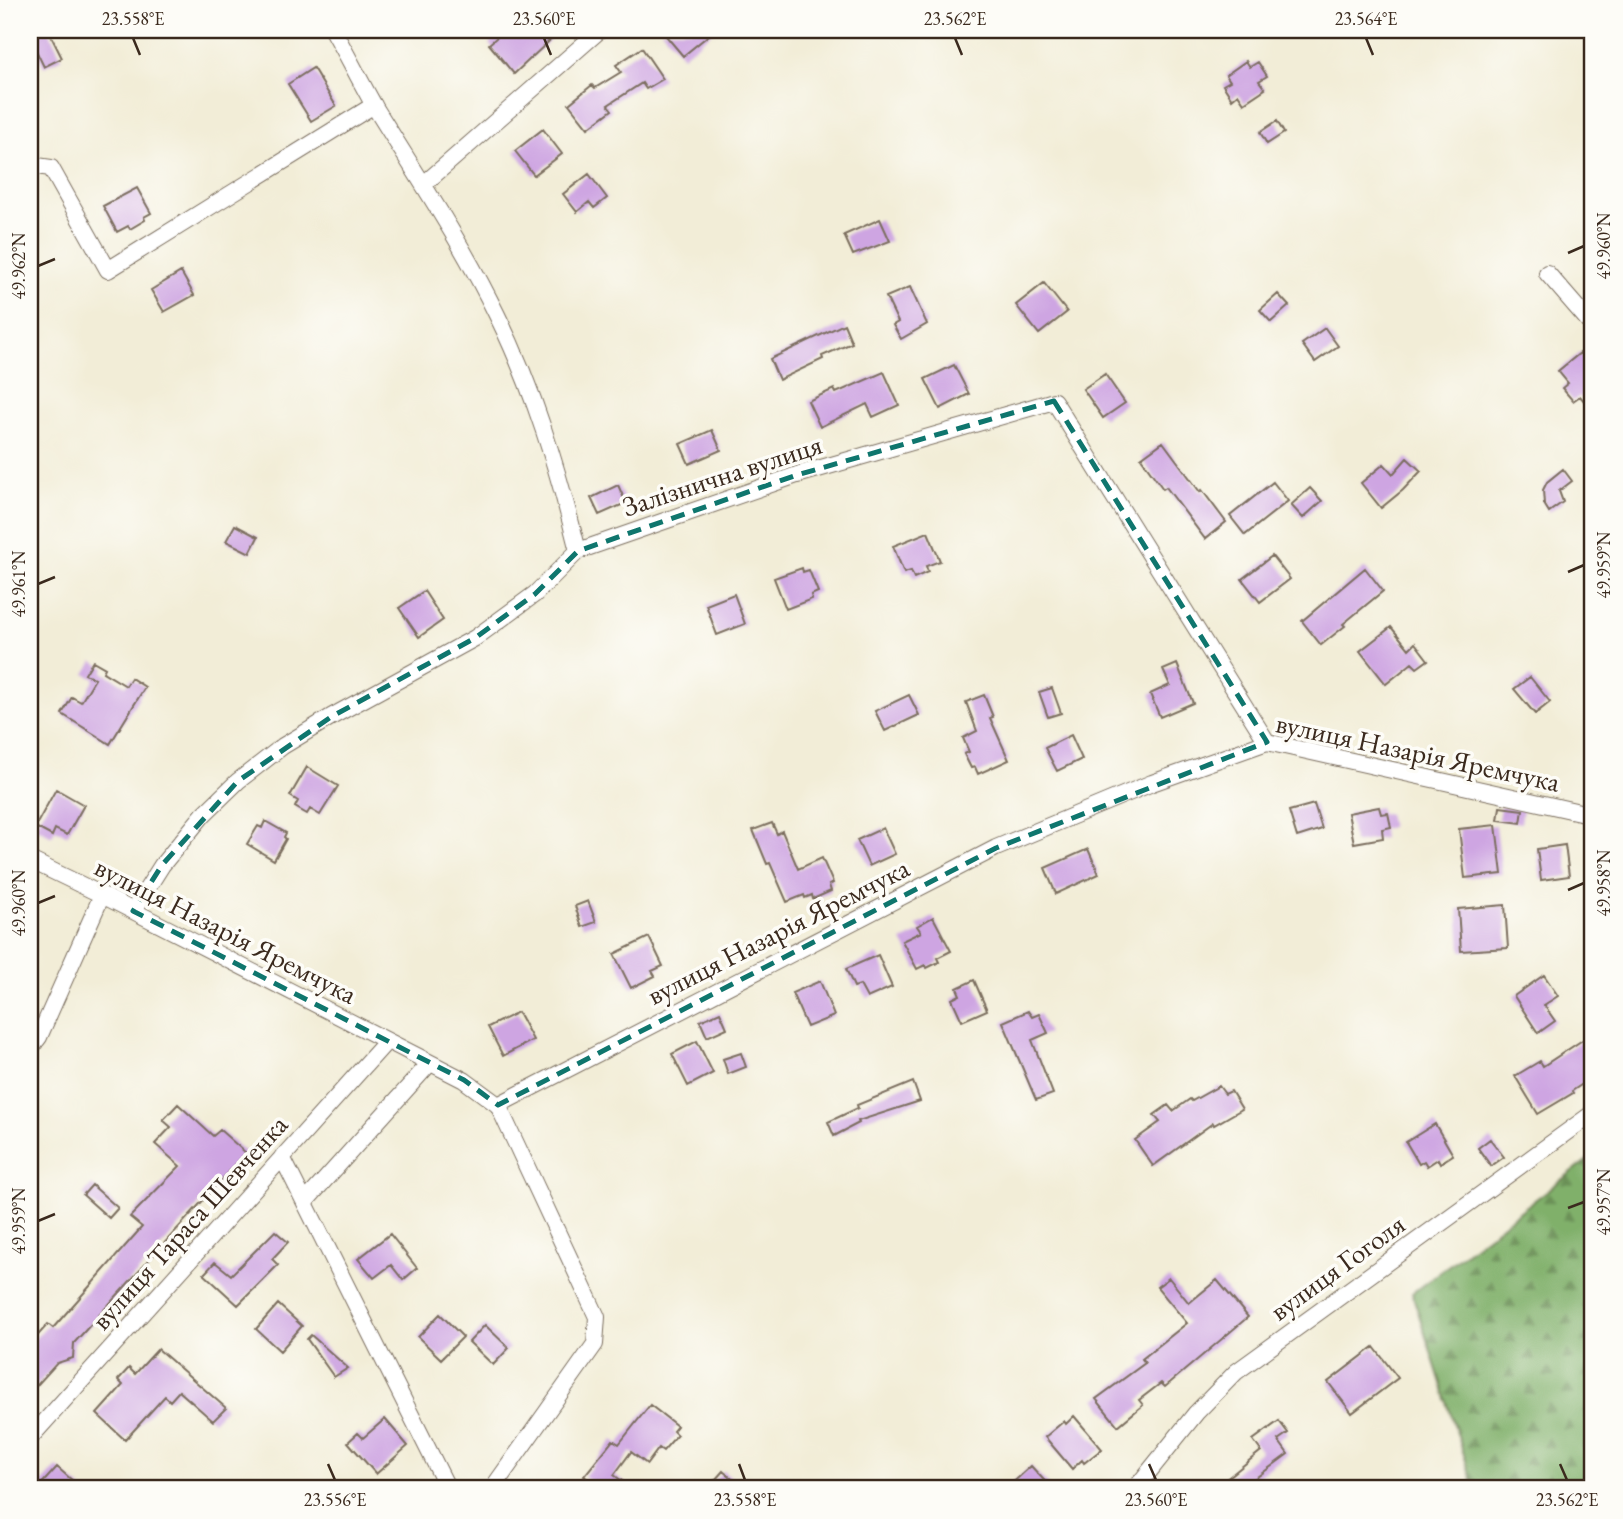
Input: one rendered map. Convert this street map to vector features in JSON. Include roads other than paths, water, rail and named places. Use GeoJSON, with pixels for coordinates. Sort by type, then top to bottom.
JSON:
{"type":"FeatureCollection","features":[{"type":"Feature","properties":{"kind":"street"},"geometry":{"type":"LineString","coordinates":[[332,30],[473,268],[498,316],[528,386],[560,479],[578,551]]}},
{"type":"Feature","properties":{"kind":"street"},"geometry":{"type":"LineString","coordinates":[[424,184],[600,30]]}},
{"type":"Feature","properties":{"kind":"street"},"geometry":{"type":"LineString","coordinates":[[30,165],[51,168],[108,270],[374,105]]}},
{"type":"Feature","properties":{"kind":"street"},"geometry":{"type":"LineString","coordinates":[[1547,273],[1593,326]]}},
{"type":"Feature","properties":{"kind":"street","name":"Залізнична вулиця"},"geometry":{"type":"LineString","coordinates":[[133,911],[162,865],[203,815],[239,781],[295,739],[475,638],[535,594],[578,551],[797,475],[1054,401],[1267,742]]}},
{"type":"Feature","properties":{"kind":"street","name":"вулиця Назарія Яремчука"},"geometry":{"type":"LineString","coordinates":[[30,860],[464,1080],[498,1105],[996,848],[1152,783],[1267,742],[1593,815]]}},
{"type":"Feature","properties":{"kind":"street"},"geometry":{"type":"LineString","coordinates":[[30,1049],[39,1037],[102,895]]}},
{"type":"Feature","properties":{"kind":"street","name":"вулиця Тараса Шевченка"},"geometry":{"type":"LineString","coordinates":[[30,1438],[387,1041]]}},
{"type":"Feature","properties":{"kind":"street"},"geometry":{"type":"LineString","coordinates":[[304,1202],[430,1063]]}},
{"type":"Feature","properties":{"kind":"street"},"geometry":{"type":"LineString","coordinates":[[492,1489],[595,1344],[597,1317],[498,1105]]}},
{"type":"Feature","properties":{"kind":"street","name":"вулиця Гоголя"},"geometry":{"type":"LineString","coordinates":[[1135,1489],[1196,1413],[1237,1372],[1593,1113]]}},
{"type":"Feature","properties":{"kind":"street"},"geometry":{"type":"LineString","coordinates":[[282,1157],[448,1489]]}}]}
